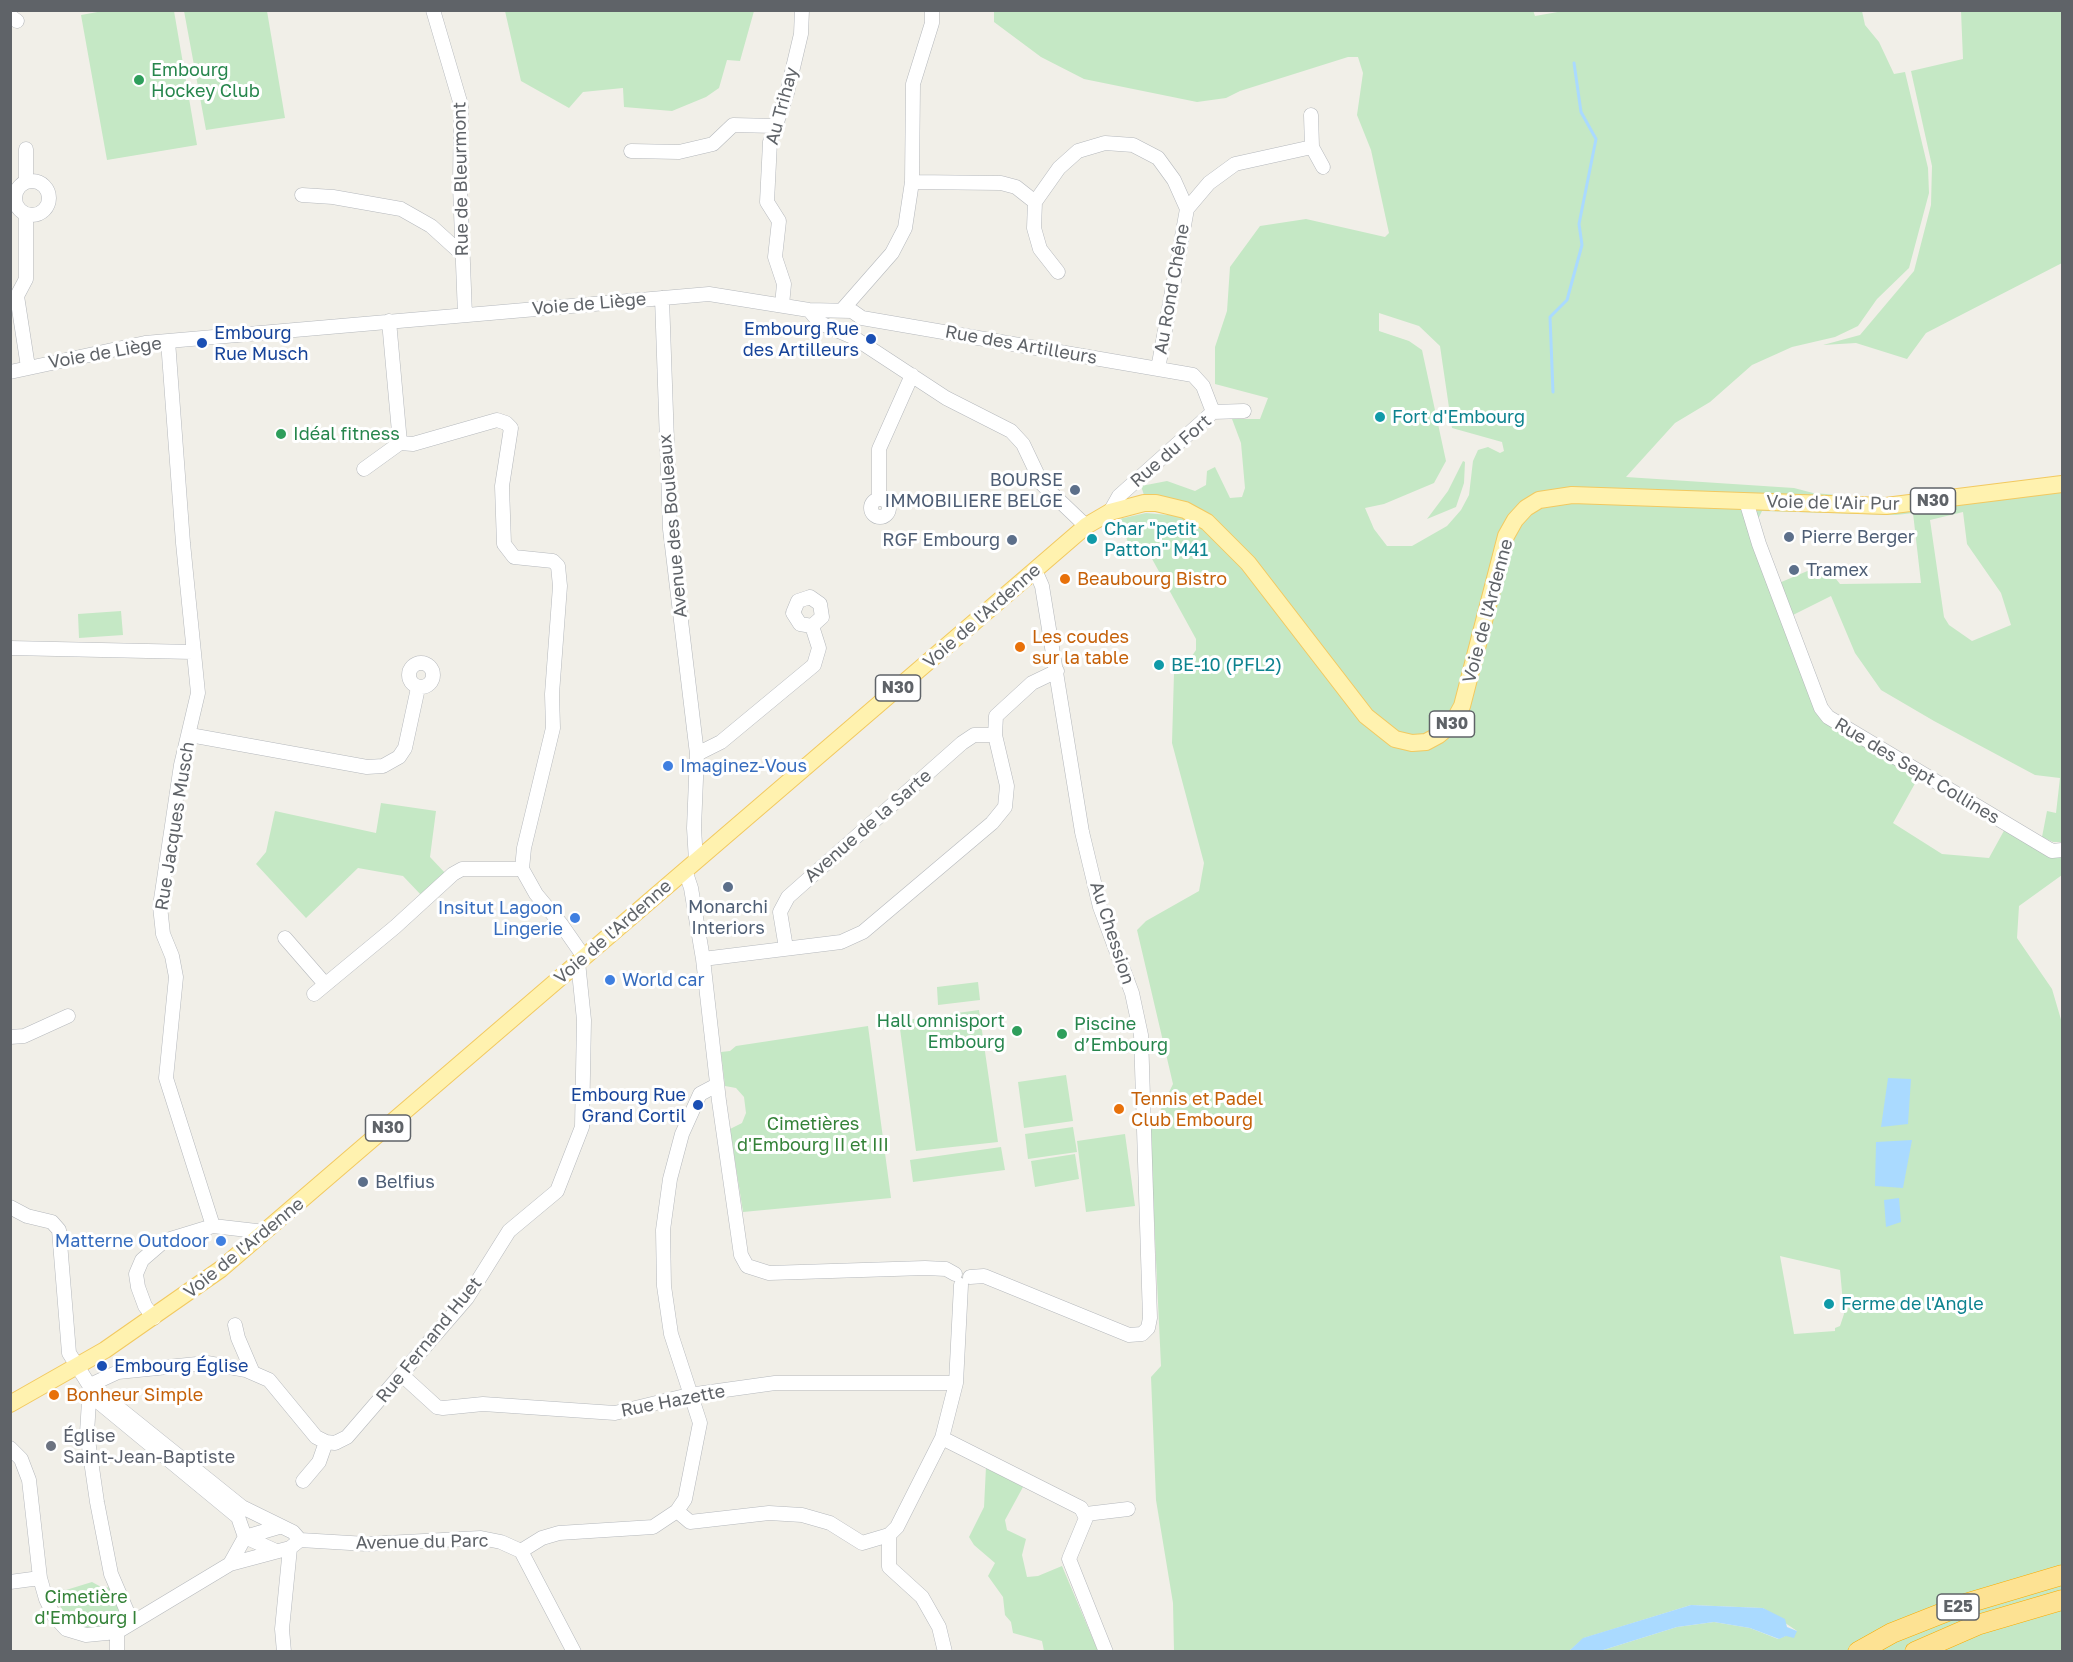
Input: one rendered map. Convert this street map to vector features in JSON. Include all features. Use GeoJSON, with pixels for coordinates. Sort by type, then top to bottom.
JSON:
{"type":"FeatureCollection","features":[{"type":"Feature","properties":{"kind":"highway","name":"E25"},"geometry":{"type":"LineString","coordinates":[[1858,1652],[1892,1633],[1968,1603],[2062,1575]]}},
{"type":"Feature","properties":{"kind":"highway","name":"E25"},"geometry":{"type":"LineString","coordinates":[[1915,1652],[1977,1625],[2062,1600]]}},
{"type":"Feature","properties":{"kind":"main road","name":"Voie de l'Air Pur"},"geometry":{"type":"LineString","coordinates":[[1746,501],[1886,506],[2062,484]]}},
{"type":"Feature","properties":{"kind":"main road","name":"Voie de l'Ardenne"},"geometry":{"type":"LineString","coordinates":[[10,1404],[77,1367],[196,1289],[1086,526],[1110,512],[1156,503],[1185,510],[1207,522],[1248,563],[1366,716],[1395,740],[1412,743],[1426,742],[1439,735],[1452,724],[1462,706],[1506,536],[1515,520],[1533,503],[1555,496],[1572,495],[1746,501]]}},
{"type":"Feature","properties":{"kind":"street","name":"Rue de Bleurmont"},"geometry":{"type":"LineString","coordinates":[[433,10],[461,105],[465,315]]}},
{"type":"Feature","properties":{"kind":"street","name":"Au Trihay"},"geometry":{"type":"LineString","coordinates":[[782,305],[784,284],[775,257],[779,221],[768,202],[770,142],[787,93],[801,34],[802,10]]}},
{"type":"Feature","properties":{"kind":"street"},"geometry":{"type":"LineString","coordinates":[[842,310],[892,253],[905,228],[912,182],[913,84],[932,23],[932,10]]}},
{"type":"Feature","properties":{"kind":"street"},"geometry":{"type":"LineString","coordinates":[[1311,114],[1311,147],[1323,167]]}},
{"type":"Feature","properties":{"kind":"street"},"geometry":{"type":"LineString","coordinates":[[631,151],[679,152],[713,144],[733,125],[775,126]]}},
{"type":"Feature","properties":{"kind":"street","name":"Au Rond Chêne"},"geometry":{"type":"LineString","coordinates":[[1035,202],[1059,168],[1078,151],[1105,143],[1133,145],[1158,158],[1174,180],[1187,209]]}},
{"type":"Feature","properties":{"kind":"street","name":"Au Rond Chêne"},"geometry":{"type":"LineString","coordinates":[[1158,369],[1187,209],[1209,183],[1235,164],[1311,147]]}},
{"type":"Feature","properties":{"kind":"street"},"geometry":{"type":"LineString","coordinates":[[26,148],[26,182]]}},
{"type":"Feature","properties":{"kind":"street"},"geometry":{"type":"LineString","coordinates":[[26,182],[40,183],[49,200],[41,212],[26,214],[19,209],[15,200],[17,190],[26,182]]}},
{"type":"Feature","properties":{"kind":"street"},"geometry":{"type":"LineString","coordinates":[[912,182],[1001,183],[1016,187],[1035,202],[1034,228],[1040,249],[1058,272]]}},
{"type":"Feature","properties":{"kind":"street"},"geometry":{"type":"LineString","coordinates":[[302,195],[333,197],[401,209],[431,226],[463,255]]}},
{"type":"Feature","properties":{"kind":"street"},"geometry":{"type":"LineString","coordinates":[[26,214],[27,279],[17,296],[28,367]]}},
{"type":"Feature","properties":{"kind":"street","name":"Voie de Liège"},"geometry":{"type":"LineString","coordinates":[[10,372],[126,345],[722,294],[809,310],[820,323],[853,337],[946,398],[1015,435],[1023,444],[1042,484],[1086,526]]}},
{"type":"Feature","properties":{"kind":"street","name":"Avenue des Bouleaux"},"geometry":{"type":"LineString","coordinates":[[662,298],[670,529],[697,754],[691,888],[703,959],[717,1085],[741,1255],[747,1266],[769,1273],[925,1268],[946,1269],[962,1278]]}},
{"type":"Feature","properties":{"kind":"street","name":"Rue des Artilleurs"},"geometry":{"type":"LineString","coordinates":[[809,310],[852,311],[861,318],[1193,375],[1203,386],[1213,412]]}},
{"type":"Feature","properties":{"kind":"street"},"geometry":{"type":"LineString","coordinates":[[389,321],[400,443]]}},
{"type":"Feature","properties":{"kind":"street","name":"Rue Jacques Musch"},"geometry":{"type":"LineString","coordinates":[[168,341],[195,614],[193,652],[198,693],[190,735],[181,765],[160,906],[163,934],[172,956],[176,977],[166,1078],[213,1226]]}},
{"type":"Feature","properties":{"kind":"street"},"geometry":{"type":"LineString","coordinates":[[879,499],[879,449],[912,375]]}},
{"type":"Feature","properties":{"kind":"street","name":"Rue du Fort"},"geometry":{"type":"LineString","coordinates":[[1110,512],[1119,496],[1213,412],[1244,411]]}},
{"type":"Feature","properties":{"kind":"street"},"geometry":{"type":"LineString","coordinates":[[364,469],[400,443],[413,444],[483,422],[497,420],[506,423],[511,428],[502,486],[504,544],[514,557],[554,561],[558,566],[560,586],[560,612],[552,694],[553,728],[524,848],[522,869],[536,894],[561,924],[581,960]]}},
{"type":"Feature","properties":{"kind":"street","name":"Rue des Sept Collines"},"geometry":{"type":"LineString","coordinates":[[1746,501],[1758,544],[1821,708],[1828,717],[2057,850],[2062,862]]}},
{"type":"Feature","properties":{"kind":"street","name":"Au Chession"},"geometry":{"type":"LineString","coordinates":[[962,1278],[984,1276],[1123,1333],[1142,1334],[1148,1328],[1150,1318],[1141,1035],[1132,993],[1100,907],[1082,832],[1042,586],[1035,570]]}},
{"type":"Feature","properties":{"kind":"street"},"geometry":{"type":"LineString","coordinates":[[697,754],[721,742],[814,665],[819,648],[812,626]]}},
{"type":"Feature","properties":{"kind":"street"},"geometry":{"type":"LineString","coordinates":[[10,648],[193,652]]}},
{"type":"Feature","properties":{"kind":"street"},"geometry":{"type":"LineString","coordinates":[[703,959],[854,938],[992,823],[1005,807],[1007,786],[995,735],[996,716],[1032,682],[1057,671]]}},
{"type":"Feature","properties":{"kind":"street"},"geometry":{"type":"LineString","coordinates":[[190,735],[367,767],[383,766],[399,757],[405,748],[418,688]]}},
{"type":"Feature","properties":{"kind":"street","name":"Avenue de la Sarte"},"geometry":{"type":"LineString","coordinates":[[786,948],[780,912],[788,897],[962,743],[974,735],[995,735]]}},
{"type":"Feature","properties":{"kind":"street"},"geometry":{"type":"LineString","coordinates":[[314,994],[462,868],[522,869]]}},
{"type":"Feature","properties":{"kind":"street"},"geometry":{"type":"LineString","coordinates":[[285,938],[325,984]]}},
{"type":"Feature","properties":{"kind":"street","name":"Rue Fernand Huet"},"geometry":{"type":"LineString","coordinates":[[326,1442],[335,1443],[347,1437],[403,1376],[476,1286],[509,1231],[556,1191],[582,1127],[584,1020],[581,960]]}},
{"type":"Feature","properties":{"kind":"street"},"geometry":{"type":"LineString","coordinates":[[10,1037],[32,1033],[69,1016]]}},
{"type":"Feature","properties":{"kind":"street"},"geometry":{"type":"LineString","coordinates":[[573,1651],[521,1551],[542,1538],[559,1533],[653,1527],[677,1511],[685,1499],[700,1423],[671,1334],[664,1286],[663,1230],[669,1179],[682,1134],[700,1094],[717,1085]]}},
{"type":"Feature","properties":{"kind":"street"},"geometry":{"type":"LineString","coordinates":[[10,1207],[27,1216],[52,1222],[59,1230],[69,1353],[101,1404],[238,1517],[246,1537],[276,1551]]}},
{"type":"Feature","properties":{"kind":"street"},"geometry":{"type":"LineString","coordinates":[[154,1318],[145,1306],[136,1274],[141,1260],[164,1241],[213,1226],[265,1232]]}},
{"type":"Feature","properties":{"kind":"street"},"geometry":{"type":"LineString","coordinates":[[677,1511],[690,1522],[770,1513],[802,1515],[830,1523],[862,1543],[889,1535],[897,1527],[942,1438],[956,1383],[962,1278]]}},
{"type":"Feature","properties":{"kind":"street"},"geometry":{"type":"LineString","coordinates":[[236,1325],[238,1338],[253,1373]]}},
{"type":"Feature","properties":{"kind":"street"},"geometry":{"type":"LineString","coordinates":[[90,1385],[118,1372],[207,1363],[253,1373],[269,1380],[316,1437],[326,1442],[318,1462],[303,1481]]}},
{"type":"Feature","properties":{"kind":"street","name":"Rue Hazette"},"geometry":{"type":"LineString","coordinates":[[403,1376],[437,1407],[483,1404],[615,1413],[689,1395],[775,1383],[956,1383]]}},
{"type":"Feature","properties":{"kind":"street"},"geometry":{"type":"LineString","coordinates":[[90,1385],[87,1433],[98,1502],[111,1574],[132,1623]]}},
{"type":"Feature","properties":{"kind":"street","name":"Avenue du Parc"},"geometry":{"type":"LineString","coordinates":[[90,1385],[242,1507],[279,1527],[294,1532],[295,1544]]}},
{"type":"Feature","properties":{"kind":"street"},"geometry":{"type":"LineString","coordinates":[[942,1438],[1081,1508],[1086,1514]]}},
{"type":"Feature","properties":{"kind":"street"},"geometry":{"type":"LineString","coordinates":[[10,1448],[21,1459],[29,1480],[40,1578],[54,1616],[66,1629],[86,1635],[117,1632],[117,1652]]}},
{"type":"Feature","properties":{"kind":"street"},"geometry":{"type":"LineString","coordinates":[[1086,1514],[1128,1509]]}},
{"type":"Feature","properties":{"kind":"street"},"geometry":{"type":"LineString","coordinates":[[1086,1514],[1069,1559],[1106,1652]]}},
{"type":"Feature","properties":{"kind":"street"},"geometry":{"type":"LineString","coordinates":[[246,1537],[279,1527]]}},
{"type":"Feature","properties":{"kind":"street"},"geometry":{"type":"LineString","coordinates":[[889,1535],[889,1567],[922,1597],[939,1628],[945,1652]]}},
{"type":"Feature","properties":{"kind":"street","name":"Avenue du Parc"},"geometry":{"type":"LineString","coordinates":[[230,1564],[246,1537]]}},
{"type":"Feature","properties":{"kind":"street","name":"Avenue du Parc"},"geometry":{"type":"LineString","coordinates":[[117,1632],[230,1564],[295,1544],[367,1544],[481,1538],[501,1542],[521,1551]]}},
{"type":"Feature","properties":{"kind":"street"},"geometry":{"type":"LineString","coordinates":[[284,1652],[282,1629],[295,1544]]}},
{"type":"Feature","properties":{"kind":"street"},"geometry":{"type":"LineString","coordinates":[[10,1582],[40,1578]]}},
{"type":"Feature","properties":{"kind":"green space"},"geometry":{"type":"Polygon","coordinates":[[[505,10],[754,11],[740,61],[727,60],[719,88],[706,97],[672,111],[624,107],[623,88],[583,92],[569,108],[521,81],[505,10]]]}},
{"type":"Feature","properties":{"kind":"green space"},"geometry":{"type":"Polygon","coordinates":[[[994,10],[1533,10],[1535,16],[1569,10],[1862,11],[1865,25],[1879,42],[1894,74],[1905,72],[1928,168],[1929,193],[1909,268],[1877,299],[1858,326],[1835,337],[1792,347],[1752,365],[1710,402],[1675,423],[1626,477],[1794,488],[1813,493],[1888,499],[2062,488],[2062,842],[2053,842],[2042,837],[2047,811],[2056,813],[2060,778],[2035,775],[1881,690],[1855,653],[1831,596],[1783,620],[1818,713],[1918,778],[1893,823],[1942,854],[1989,858],[2006,827],[2062,855],[2062,875],[2019,906],[2017,938],[2052,989],[2062,1023],[2062,1651],[1600,1651],[1677,1627],[1714,1622],[1750,1628],[1778,1639],[1797,1631],[1763,1608],[1691,1605],[1584,1638],[1569,1651],[1174,1651],[1173,1603],[1156,1500],[1151,1377],[1161,1366],[1150,1132],[1173,1084],[1137,930],[1146,921],[1199,891],[1204,863],[1172,743],[1174,673],[1186,665],[1196,650],[1196,639],[1151,557],[1133,555],[1119,519],[1146,513],[1169,515],[1170,498],[1144,495],[1141,486],[1167,481],[1195,491],[1206,485],[1207,471],[1215,467],[1230,498],[1242,497],[1245,488],[1241,443],[1232,419],[1260,419],[1268,398],[1215,384],[1215,347],[1227,311],[1230,267],[1260,226],[1306,219],[1385,237],[1389,233],[1371,150],[1357,115],[1363,73],[1358,57],[1348,57],[1240,91],[1226,98],[1197,102],[1084,79],[1041,57],[994,22],[994,10]],[[1379,313],[1379,331],[1409,341],[1422,350],[1446,461],[1434,483],[1384,504],[1365,508],[1374,529],[1387,546],[1412,546],[1447,526],[1461,510],[1469,495],[1473,461],[1478,450],[1488,447],[1500,453],[1504,451],[1502,442],[1452,428],[1440,346],[1419,326],[1379,313]],[[1762,511],[1756,523],[1779,583],[1824,564],[1840,584],[1921,583],[1913,513],[1896,515],[1762,511]],[[1963,512],[1930,520],[1944,617],[1949,625],[1972,641],[2011,625],[2001,593],[1967,544],[1963,512]],[[1780,1256],[1794,1334],[1835,1331],[1835,1328],[1840,1326],[1844,1314],[1840,1270],[1780,1256]]]}},
{"type":"Feature","properties":{"kind":"green space","name":"Embourg Hockey Club"},"geometry":{"type":"Polygon","coordinates":[[[103,11],[174,11],[197,145],[107,160],[81,15],[103,11]]]}},
{"type":"Feature","properties":{"kind":"green space"},"geometry":{"type":"Polygon","coordinates":[[[184,11],[267,11],[285,118],[206,130],[184,11]]]}},
{"type":"Feature","properties":{"kind":"green space"},"geometry":{"type":"Polygon","coordinates":[[[1961,11],[2062,11],[2062,263],[1926,333],[1907,359],[1856,343],[1823,345],[1860,335],[1914,271],[1931,205],[1932,166],[1911,71],[1963,59],[1961,11]]]}},
{"type":"Feature","properties":{"kind":"green space"},"geometry":{"type":"Polygon","coordinates":[[[1463,461],[1465,462],[1464,483],[1456,507],[1427,519],[1448,491],[1463,461]]]}},
{"type":"Feature","properties":{"kind":"green space"},"geometry":{"type":"Polygon","coordinates":[[[121,611],[123,635],[79,638],[78,614],[121,611]]]}},
{"type":"Feature","properties":{"kind":"green space"},"geometry":{"type":"Polygon","coordinates":[[[381,803],[436,811],[430,857],[446,874],[422,896],[403,876],[358,868],[306,918],[256,864],[266,852],[275,811],[376,833],[381,803]]]}},
{"type":"Feature","properties":{"kind":"green space"},"geometry":{"type":"Polygon","coordinates":[[[978,982],[980,1000],[938,1005],[937,987],[978,982]]]}},
{"type":"Feature","properties":{"kind":"green space"},"geometry":{"type":"Polygon","coordinates":[[[979,1010],[998,1142],[916,1151],[899,1021],[979,1010]]]}},
{"type":"Feature","properties":{"kind":"green space","name":"Cimetières d'Embourg II et III"},"geometry":{"type":"Polygon","coordinates":[[[868,1026],[891,1198],[743,1212],[730,1129],[742,1123],[746,1113],[744,1097],[736,1088],[725,1086],[721,1052],[730,1051],[736,1046],[868,1026]]]}},
{"type":"Feature","properties":{"kind":"green space"},"geometry":{"type":"Polygon","coordinates":[[[1066,1075],[1073,1121],[1024,1128],[1018,1082],[1066,1075]]]}},
{"type":"Feature","properties":{"kind":"green space"},"geometry":{"type":"Polygon","coordinates":[[[1073,1127],[1077,1152],[1028,1159],[1025,1134],[1073,1127]]]}},
{"type":"Feature","properties":{"kind":"green space"},"geometry":{"type":"Polygon","coordinates":[[[1125,1134],[1135,1206],[1086,1212],[1077,1141],[1125,1134]]]}},
{"type":"Feature","properties":{"kind":"green space"},"geometry":{"type":"Polygon","coordinates":[[[1001,1147],[1005,1170],[913,1182],[910,1160],[1001,1147]]]}},
{"type":"Feature","properties":{"kind":"green space"},"geometry":{"type":"Polygon","coordinates":[[[1075,1154],[1079,1179],[1035,1187],[1031,1161],[1075,1154]]]}},
{"type":"Feature","properties":{"kind":"green space"},"geometry":{"type":"Polygon","coordinates":[[[986,1467],[1023,1487],[1005,1520],[1007,1530],[1026,1539],[1022,1555],[1027,1577],[1038,1576],[1062,1566],[1098,1651],[1044,1651],[1042,1641],[1013,1633],[1011,1622],[1005,1615],[1003,1597],[988,1576],[995,1563],[974,1545],[969,1537],[984,1507],[986,1467]]]}},
{"type":"Feature","properties":{"kind":"green space","name":"Cimetière d'Embourg I"},"geometry":{"type":"Polygon","coordinates":[[[92,1582],[103,1588],[110,1587],[121,1612],[110,1627],[106,1628],[104,1625],[86,1631],[69,1624],[52,1589],[66,1590],[92,1582]]]}},
{"type":"Feature","properties":{"kind":"water"},"geometry":{"type":"Polygon","coordinates":[[[1888,1078],[1911,1079],[1908,1124],[1881,1127],[1888,1078]]]}},
{"type":"Feature","properties":{"kind":"water"},"geometry":{"type":"Polygon","coordinates":[[[1912,1140],[1903,1188],[1875,1186],[1876,1142],[1912,1140]]]}},
{"type":"Feature","properties":{"kind":"water"},"geometry":{"type":"Polygon","coordinates":[[[1899,1198],[1901,1222],[1886,1227],[1884,1200],[1899,1198]]]}},
{"type":"Feature","properties":{"kind":"water"},"geometry":{"type":"Polygon","coordinates":[[[1691,1605],[1763,1608],[1785,1619],[1787,1627],[1797,1631],[1794,1638],[1786,1636],[1779,1639],[1750,1628],[1714,1622],[1677,1627],[1600,1651],[1569,1651],[1583,1638],[1691,1605]]]}},
{"type":"Feature","properties":{"kind":"waterway"},"geometry":{"type":"LineString","coordinates":[[1553,392],[1550,317],[1567,300],[1582,245],[1579,224],[1596,139],[1581,112],[1574,63]]}},
{"type":"Feature","properties":{"kind":"place","name":"Embourg Hockey Club"},"geometry":{"type":"Point","coordinates":[139,80]}},
{"type":"Feature","properties":{"kind":"place","name":"Embourg Rue des Artilleurs"},"geometry":{"type":"Point","coordinates":[871,339]}},
{"type":"Feature","properties":{"kind":"place","name":"Embourg Rue Musch"},"geometry":{"type":"Point","coordinates":[202,343]}},
{"type":"Feature","properties":{"kind":"place","name":"Fort d'Embourg"},"geometry":{"type":"Point","coordinates":[1380,417]}},
{"type":"Feature","properties":{"kind":"place","name":"Idéal fitness"},"geometry":{"type":"Point","coordinates":[281,434]}},
{"type":"Feature","properties":{"kind":"place","name":"BOURSE IMMOBILIERE BELGE"},"geometry":{"type":"Point","coordinates":[1075,490]}},
{"type":"Feature","properties":{"kind":"place","name":"Pierre Berger"},"geometry":{"type":"Point","coordinates":[1789,537]}},
{"type":"Feature","properties":{"kind":"place","name":"Char \"petit Patton\" M41"},"geometry":{"type":"Point","coordinates":[1092,539]}},
{"type":"Feature","properties":{"kind":"place","name":"RGF Embourg"},"geometry":{"type":"Point","coordinates":[1012,540]}},
{"type":"Feature","properties":{"kind":"place","name":"Tramex"},"geometry":{"type":"Point","coordinates":[1794,570]}},
{"type":"Feature","properties":{"kind":"place","name":"Beaubourg Bistro"},"geometry":{"type":"Point","coordinates":[1065,579]}},
{"type":"Feature","properties":{"kind":"place","name":"Les coudes sur la table"},"geometry":{"type":"Point","coordinates":[1020,647]}},
{"type":"Feature","properties":{"kind":"place","name":"BE-10 (PFL2)"},"geometry":{"type":"Point","coordinates":[1159,665]}},
{"type":"Feature","properties":{"kind":"place","name":"Imaginez-Vous"},"geometry":{"type":"Point","coordinates":[668,766]}},
{"type":"Feature","properties":{"kind":"place","name":"Monarchi Interiors"},"geometry":{"type":"Point","coordinates":[728,887]}},
{"type":"Feature","properties":{"kind":"place","name":"Insitut Lagoon Lingerie"},"geometry":{"type":"Point","coordinates":[575,918]}},
{"type":"Feature","properties":{"kind":"place","name":"World car"},"geometry":{"type":"Point","coordinates":[610,980]}},
{"type":"Feature","properties":{"kind":"place","name":"Hall omnisport Embourg"},"geometry":{"type":"Point","coordinates":[1017,1031]}},
{"type":"Feature","properties":{"kind":"place","name":"Piscine d’Embourg"},"geometry":{"type":"Point","coordinates":[1062,1034]}},
{"type":"Feature","properties":{"kind":"place","name":"Embourg Rue Grand Cortil"},"geometry":{"type":"Point","coordinates":[698,1105]}},
{"type":"Feature","properties":{"kind":"place","name":"Tennis et Padel Club Embourg"},"geometry":{"type":"Point","coordinates":[1119,1109]}},
{"type":"Feature","properties":{"kind":"place","name":"Belfius"},"geometry":{"type":"Point","coordinates":[363,1182]}},
{"type":"Feature","properties":{"kind":"place","name":"Matterne Outdoor"},"geometry":{"type":"Point","coordinates":[221,1241]}},
{"type":"Feature","properties":{"kind":"place","name":"Ferme de l'Angle"},"geometry":{"type":"Point","coordinates":[1829,1304]}},
{"type":"Feature","properties":{"kind":"place","name":"Embourg Église"},"geometry":{"type":"Point","coordinates":[102,1366]}},
{"type":"Feature","properties":{"kind":"place","name":"Bonheur Simple"},"geometry":{"type":"Point","coordinates":[54,1395]}},
{"type":"Feature","properties":{"kind":"place","name":"Église Saint-Jean-Baptiste"},"geometry":{"type":"Point","coordinates":[51,1446]}}]}
